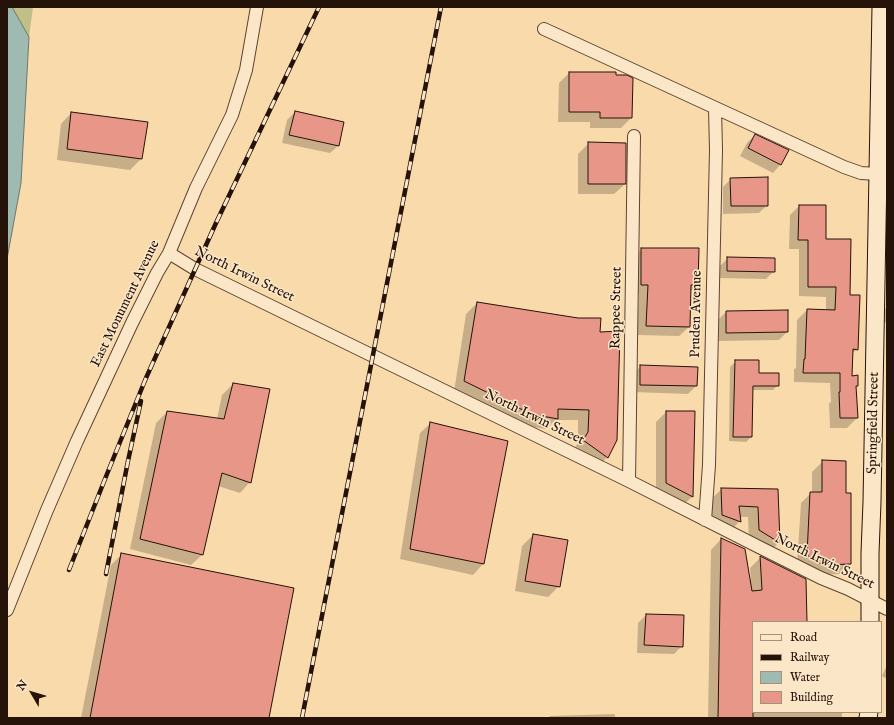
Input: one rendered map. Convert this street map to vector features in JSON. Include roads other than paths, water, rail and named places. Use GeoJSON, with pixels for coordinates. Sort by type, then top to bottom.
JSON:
{"type":"FeatureCollection","features":[{"type":"Feature","properties":{"kind":"main road","name":"Springfield Street"},"geometry":{"type":"LineString","coordinates":[[870,621],[872,502],[881,342],[878,174],[884,36],[881,7]]}},
{"type":"Feature","properties":{"kind":"street","name":"East Monument Avenue"},"geometry":{"type":"LineString","coordinates":[[7,610],[47,510],[77,441],[132,323],[168,253],[196,188],[232,114],[246,70],[257,7]]}},
{"type":"Feature","properties":{"kind":"street"},"geometry":{"type":"LineString","coordinates":[[544,29],[844,167],[861,174],[878,174]]}},
{"type":"Feature","properties":{"kind":"street","name":"Pruden Avenue"},"geometry":{"type":"LineString","coordinates":[[705,520],[710,465],[714,176],[716,150],[715,108]]}},
{"type":"Feature","properties":{"kind":"street","name":"Rappee Street"},"geometry":{"type":"LineString","coordinates":[[629,481],[634,136]]}},
{"type":"Feature","properties":{"kind":"street","name":"North Irwin Street"},"geometry":{"type":"LineString","coordinates":[[168,253],[195,269],[629,481],[821,578],[848,588],[887,609]]}},
{"type":"Feature","properties":{"kind":"water"},"geometry":{"type":"Polygon","coordinates":[[[7,7],[12,7],[29,37],[21,183],[7,259],[7,7]]]}},
{"type":"Feature","properties":{"kind":"railway"},"geometry":{"type":"LineString","coordinates":[[69,570],[146,378],[216,223],[319,7]]}},
{"type":"Feature","properties":{"kind":"railway"},"geometry":{"type":"LineString","coordinates":[[302,718],[441,7]]}},
{"type":"Feature","properties":{"kind":"railway"},"geometry":{"type":"LineString","coordinates":[[106,574],[141,401]]}}]}
